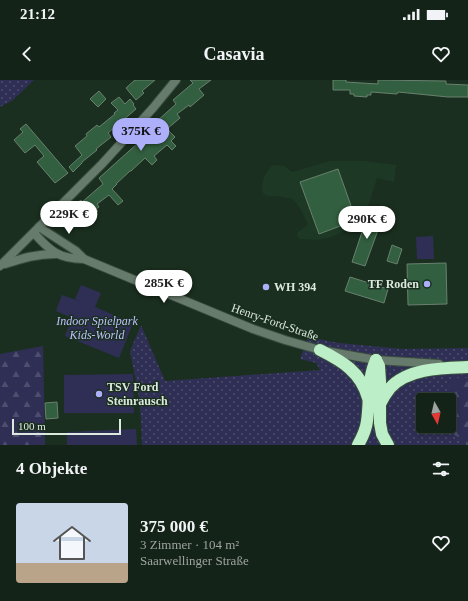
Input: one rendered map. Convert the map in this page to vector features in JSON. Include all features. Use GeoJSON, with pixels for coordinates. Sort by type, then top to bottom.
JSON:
{"type":"FeatureCollection","features":[{"type":"Feature","properties":{"kind":"highway"},"geometry":{"type":"LineString","coordinates":[[320,350],[343,362],[360,379],[365,390],[374,403],[380,418],[382,434],[388,445]]}},
{"type":"Feature","properties":{"kind":"highway"},"geometry":{"type":"LineString","coordinates":[[358,445],[374,403],[379,366],[376,360]]}},
{"type":"Feature","properties":{"kind":"highway"},"geometry":{"type":"LineString","coordinates":[[374,403],[384,396],[400,379],[411,374],[436,369],[468,366]]}},
{"type":"Feature","properties":{"kind":"street"},"geometry":{"type":"LineString","coordinates":[[1,265],[102,164],[153,108],[176,80]]}},
{"type":"Feature","properties":{"kind":"street","name":"Henry-Ford-Straße"},"geometry":{"type":"LineString","coordinates":[[36,230],[48,248],[56,254],[71,259],[84,259]]}},
{"type":"Feature","properties":{"kind":"street","name":"Henry-Ford-Straße"},"geometry":{"type":"LineString","coordinates":[[36,230],[76,251],[84,259],[252,329],[285,340],[320,350],[376,360],[468,366]]}},
{"type":"Feature","properties":{"kind":"street"},"geometry":{"type":"LineString","coordinates":[[1,265],[41,254],[56,254]]}},
{"type":"Feature","properties":{"kind":"shaded area"},"geometry":{"type":"Polygon","coordinates":[[[330,161],[364,161],[396,165],[394,182],[377,178],[364,219],[357,225],[331,237],[317,240],[300,239],[297,236],[298,232],[308,225],[300,208],[293,199],[278,196],[267,196],[263,193],[262,187],[264,177],[272,165],[284,166],[292,172],[330,161]]]}},
{"type":"Feature","properties":{"kind":"green space"},"geometry":{"type":"Polygon","coordinates":[[[0,80],[34,80],[13,100],[0,107],[0,80]]]}},
{"type":"Feature","properties":{"kind":"green space"},"geometry":{"type":"Polygon","coordinates":[[[433,236],[434,259],[417,259],[416,237],[433,236]]]}},
{"type":"Feature","properties":{"kind":"green space","name":"Indoor Spielpark Kids-World"},"geometry":{"type":"Polygon","coordinates":[[[81,285],[101,293],[95,307],[133,323],[119,358],[65,336],[72,318],[56,311],[62,295],[79,301],[75,299],[81,285]]]}},
{"type":"Feature","properties":{"kind":"green space"},"geometry":{"type":"Polygon","coordinates":[[[141,325],[165,381],[320,370],[316,363],[300,359],[308,337],[339,343],[403,349],[468,348],[468,378],[459,378],[450,387],[448,393],[416,393],[416,433],[450,433],[465,440],[466,445],[142,445],[138,391],[130,351],[141,325]]]}},
{"type":"Feature","properties":{"kind":"green space"},"geometry":{"type":"Polygon","coordinates":[[[43,346],[45,445],[0,445],[0,354],[43,346]]]}},
{"type":"Feature","properties":{"kind":"green space","name":"TSV Ford Steinrausch"},"geometry":{"type":"Polygon","coordinates":[[[133,374],[134,413],[64,413],[64,375],[133,374]]]}},
{"type":"Feature","properties":{"kind":"green space"},"geometry":{"type":"Polygon","coordinates":[[[468,378],[468,445],[466,445],[465,440],[450,433],[456,433],[456,393],[448,393],[449,379],[468,378]]]}},
{"type":"Feature","properties":{"kind":"green space"},"geometry":{"type":"Polygon","coordinates":[[[136,429],[137,445],[67,445],[67,432],[136,429]]]}},
{"type":"Feature","properties":{"kind":"building"},"geometry":{"type":"Polygon","coordinates":[[[135,80],[155,80],[142,91],[144,93],[136,100],[126,88],[135,80]]]}},
{"type":"Feature","properties":{"kind":"building"},"geometry":{"type":"Polygon","coordinates":[[[190,80],[211,80],[199,89],[204,95],[190,107],[189,105],[177,114],[180,118],[167,129],[175,137],[171,141],[176,146],[172,150],[167,145],[154,156],[157,160],[152,165],[145,158],[112,189],[123,201],[118,205],[109,195],[97,204],[99,207],[96,209],[98,211],[82,226],[78,222],[83,217],[74,205],[81,200],[82,202],[103,184],[99,178],[158,125],[156,122],[176,104],[173,100],[193,83],[190,80]]]}},
{"type":"Feature","properties":{"kind":"building"},"geometry":{"type":"Polygon","coordinates":[[[333,80],[378,84],[378,80],[446,81],[446,84],[468,85],[468,97],[448,97],[398,92],[397,94],[371,92],[371,95],[367,95],[367,97],[354,96],[354,94],[350,94],[350,90],[333,90],[333,80]]]}},
{"type":"Feature","properties":{"kind":"building"},"geometry":{"type":"Polygon","coordinates":[[[99,91],[106,99],[98,107],[90,99],[99,91]]]}},
{"type":"Feature","properties":{"kind":"building"},"geometry":{"type":"Polygon","coordinates":[[[119,97],[125,104],[130,99],[136,109],[108,133],[111,137],[96,149],[97,150],[82,162],[73,172],[69,167],[82,155],[75,146],[97,125],[99,127],[115,114],[114,113],[118,110],[111,103],[119,97]]]}},
{"type":"Feature","properties":{"kind":"building"},"geometry":{"type":"Polygon","coordinates":[[[26,124],[68,173],[55,183],[37,162],[44,156],[35,145],[25,153],[14,140],[23,132],[20,129],[26,124]]]}},
{"type":"Feature","properties":{"kind":"building"},"geometry":{"type":"Polygon","coordinates":[[[338,169],[356,220],[319,234],[300,182],[338,169]]]}},
{"type":"Feature","properties":{"kind":"building"},"geometry":{"type":"Polygon","coordinates":[[[368,214],[382,219],[365,266],[352,262],[368,214]]]}},
{"type":"Feature","properties":{"kind":"building"},"geometry":{"type":"Polygon","coordinates":[[[392,245],[402,249],[397,264],[387,261],[392,245]]]}},
{"type":"Feature","properties":{"kind":"building","name":"TF Roden"},"geometry":{"type":"Polygon","coordinates":[[[446,263],[447,304],[408,305],[407,264],[446,263]]]}},
{"type":"Feature","properties":{"kind":"building"},"geometry":{"type":"Polygon","coordinates":[[[350,277],[388,289],[384,303],[345,291],[350,277]]]}},
{"type":"Feature","properties":{"kind":"building"},"geometry":{"type":"Polygon","coordinates":[[[57,402],[58,418],[46,419],[45,403],[57,402]]]}},
{"type":"Feature","properties":{"kind":"place","name":"TF Roden"},"geometry":{"type":"Point","coordinates":[427,284]}},
{"type":"Feature","properties":{"kind":"place","name":"WH 394"},"geometry":{"type":"Point","coordinates":[266,287]}},
{"type":"Feature","properties":{"kind":"place","name":"TSV Ford Steinrausch"},"geometry":{"type":"Point","coordinates":[99,394]}}]}
